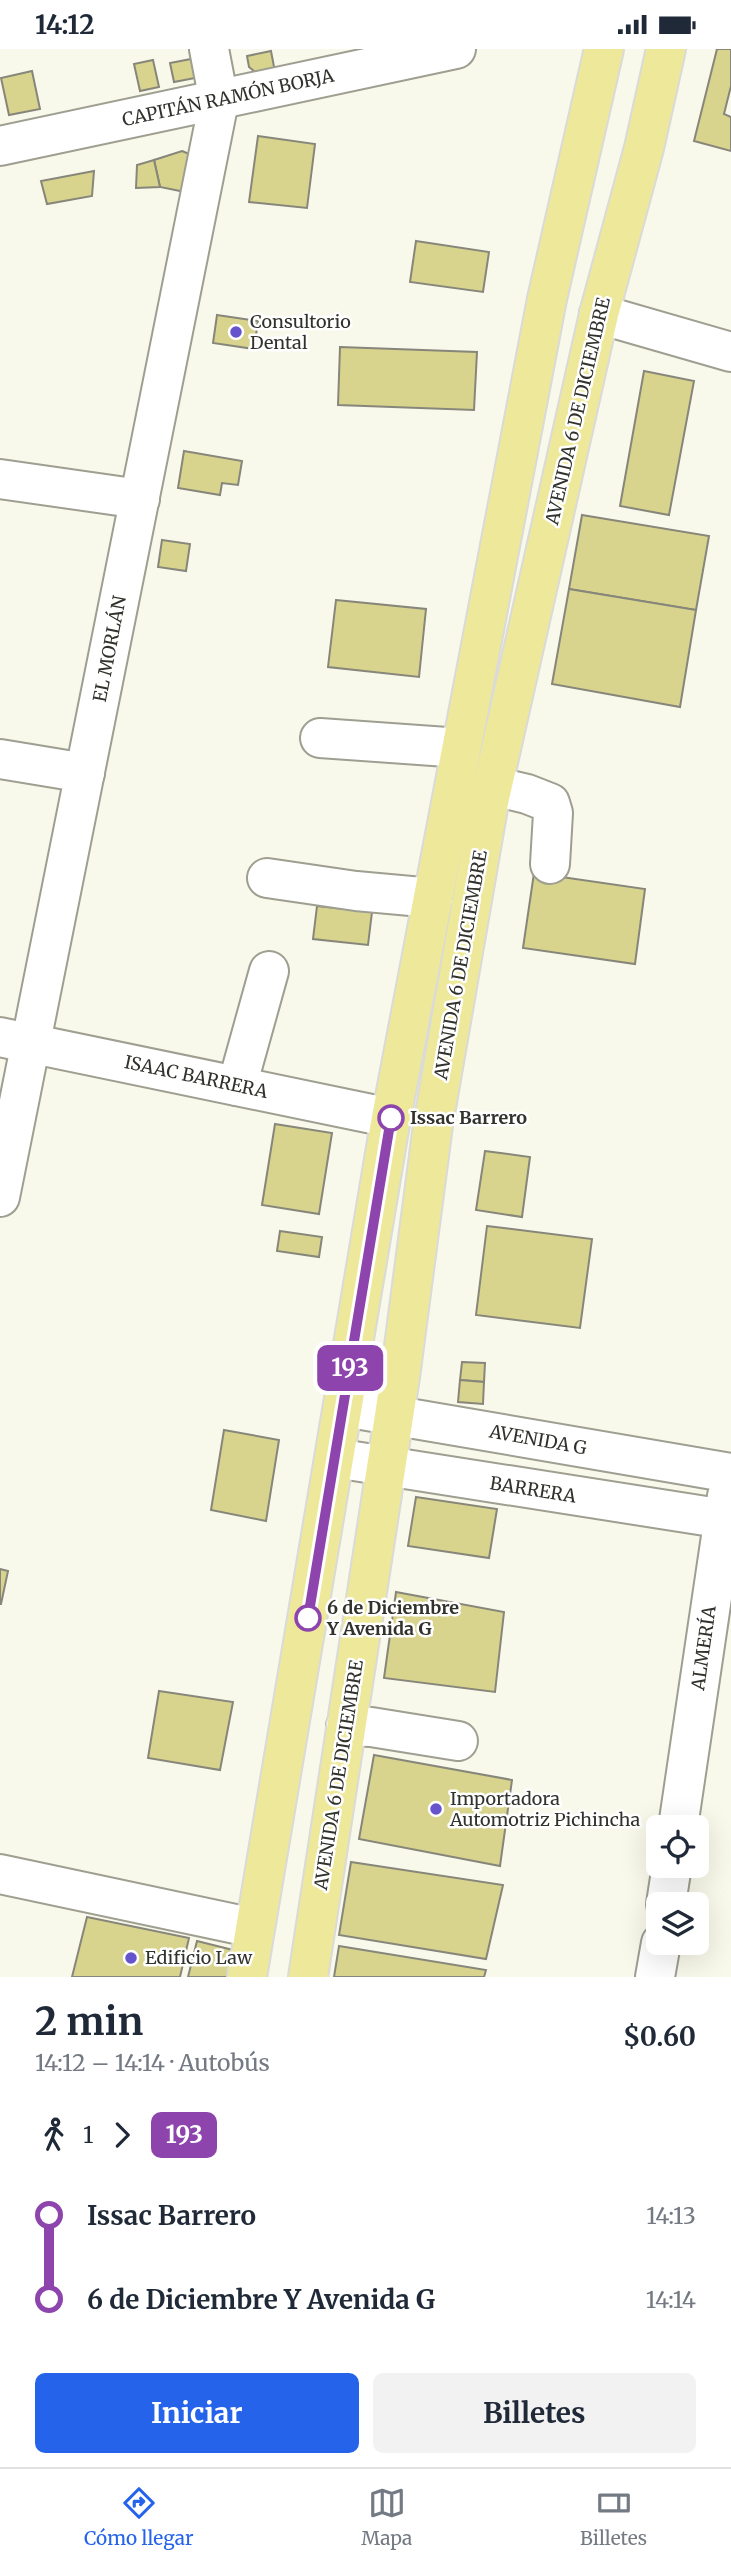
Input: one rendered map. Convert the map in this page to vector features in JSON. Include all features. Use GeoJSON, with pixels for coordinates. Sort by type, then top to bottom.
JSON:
{"type":"FeatureCollection","features":[{"type":"Feature","properties":{"kind":"main road"},"geometry":{"type":"LineString","coordinates":[[247,1977],[391,1118],[547,299],[604,49]]}},
{"type":"Feature","properties":{"kind":"main road","name":"AVENIDA 6 DE DICIEMBRE"},"geometry":{"type":"LineString","coordinates":[[308,1977],[386,1467],[433,1125],[493,786],[599,314],[666,49]]}},
{"type":"Feature","properties":{"kind":"street"},"geometry":{"type":"LineString","coordinates":[[209,49],[219,101]]}},
{"type":"Feature","properties":{"kind":"street","name":"CAPITÁN RAMÓN BORJA"},"geometry":{"type":"LineString","coordinates":[[0,146],[456,49]]}},
{"type":"Feature","properties":{"kind":"street","name":"EL MORLÁN"},"geometry":{"type":"LineString","coordinates":[[0,1197],[16,1041],[85,773],[219,101]]}},
{"type":"Feature","properties":{"kind":"street"},"geometry":{"type":"LineString","coordinates":[[599,314],[731,352]]}},
{"type":"Feature","properties":{"kind":"street"},"geometry":{"type":"LineString","coordinates":[[0,479],[140,499]]}},
{"type":"Feature","properties":{"kind":"street"},"geometry":{"type":"LineString","coordinates":[[320,739],[461,748]]}},
{"type":"Feature","properties":{"kind":"street"},"geometry":{"type":"LineString","coordinates":[[0,759],[85,773]]}},
{"type":"Feature","properties":{"kind":"street"},"geometry":{"type":"LineString","coordinates":[[493,786],[527,793],[550,803],[553,813],[550,864]]}},
{"type":"Feature","properties":{"kind":"street"},"geometry":{"type":"LineString","coordinates":[[267,878],[356,891],[433,898]]}},
{"type":"Feature","properties":{"kind":"street"},"geometry":{"type":"LineString","coordinates":[[237,1086],[269,971]]}},
{"type":"Feature","properties":{"kind":"street","name":"ISAAC BARRERA"},"geometry":{"type":"LineString","coordinates":[[16,1041],[391,1118]]}},
{"type":"Feature","properties":{"kind":"street","name":"AVENIDA G"},"geometry":{"type":"LineString","coordinates":[[344,1407],[731,1472]]}},
{"type":"Feature","properties":{"kind":"street","name":"BARRERA"},"geometry":{"type":"LineString","coordinates":[[335,1458],[727,1520]]}},
{"type":"Feature","properties":{"kind":"street","name":"ALMERÍA"},"geometry":{"type":"LineString","coordinates":[[680,1815],[727,1520],[731,1472]]}},
{"type":"Feature","properties":{"kind":"street"},"geometry":{"type":"LineString","coordinates":[[346,1726],[371,1727],[458,1741]]}},
{"type":"Feature","properties":{"kind":"street"},"geometry":{"type":"LineString","coordinates":[[0,1874],[254,1929]]}},
{"type":"Feature","properties":{"kind":"street"},"geometry":{"type":"LineString","coordinates":[[656,1977],[659,1955]]}},
{"type":"Feature","properties":{"kind":"building"},"geometry":{"type":"Polygon","coordinates":[[[717,49],[731,49],[731,86],[724,114],[731,117],[731,151],[694,141],[717,49]]]}},
{"type":"Feature","properties":{"kind":"building"},"geometry":{"type":"Polygon","coordinates":[[[271,51],[275,72],[260,76],[249,67],[247,56],[271,51]]]}},
{"type":"Feature","properties":{"kind":"building"},"geometry":{"type":"Polygon","coordinates":[[[191,59],[195,78],[174,82],[170,63],[191,59]]]}},
{"type":"Feature","properties":{"kind":"building"},"geometry":{"type":"Polygon","coordinates":[[[153,60],[159,87],[140,91],[134,64],[153,60]]]}},
{"type":"Feature","properties":{"kind":"building"},"geometry":{"type":"Polygon","coordinates":[[[32,71],[40,109],[9,115],[1,78],[32,71]]]}},
{"type":"Feature","properties":{"kind":"building"},"geometry":{"type":"Polygon","coordinates":[[[258,136],[315,144],[307,208],[249,202],[258,136]]]}},
{"type":"Feature","properties":{"kind":"building"},"geometry":{"type":"Polygon","coordinates":[[[182,151],[199,158],[190,193],[160,187],[154,160],[182,151]]]}},
{"type":"Feature","properties":{"kind":"building"},"geometry":{"type":"Polygon","coordinates":[[[154,160],[160,187],[136,188],[137,165],[154,160]]]}},
{"type":"Feature","properties":{"kind":"building"},"geometry":{"type":"Polygon","coordinates":[[[94,171],[92,196],[47,204],[41,181],[94,171]]]}},
{"type":"Feature","properties":{"kind":"building"},"geometry":{"type":"Polygon","coordinates":[[[416,241],[489,252],[483,292],[410,282],[416,241]]]}},
{"type":"Feature","properties":{"kind":"building","name":"Consultorio Dental"},"geometry":{"type":"Polygon","coordinates":[[[217,315],[258,321],[254,349],[213,343],[217,315]]]}},
{"type":"Feature","properties":{"kind":"building"},"geometry":{"type":"Polygon","coordinates":[[[340,347],[477,352],[474,410],[338,405],[340,347]]]}},
{"type":"Feature","properties":{"kind":"building"},"geometry":{"type":"Polygon","coordinates":[[[644,371],[694,381],[669,515],[620,506],[644,371]]]}},
{"type":"Feature","properties":{"kind":"building"},"geometry":{"type":"Polygon","coordinates":[[[184,451],[242,461],[238,485],[222,483],[220,495],[178,488],[184,451]]]}},
{"type":"Feature","properties":{"kind":"building"},"geometry":{"type":"Polygon","coordinates":[[[582,515],[709,536],[696,610],[569,589],[582,515]]]}},
{"type":"Feature","properties":{"kind":"building"},"geometry":{"type":"Polygon","coordinates":[[[162,540],[190,544],[186,571],[158,567],[162,540]]]}},
{"type":"Feature","properties":{"kind":"building"},"geometry":{"type":"Polygon","coordinates":[[[569,589],[696,610],[680,707],[552,684],[569,589]]]}},
{"type":"Feature","properties":{"kind":"building"},"geometry":{"type":"Polygon","coordinates":[[[336,600],[426,609],[419,677],[328,667],[336,600]]]}},
{"type":"Feature","properties":{"kind":"building"},"geometry":{"type":"Polygon","coordinates":[[[534,873],[645,889],[635,964],[523,948],[534,873]]]}},
{"type":"Feature","properties":{"kind":"building"},"geometry":{"type":"Polygon","coordinates":[[[317,906],[372,912],[368,945],[313,939],[317,906]]]}},
{"type":"Feature","properties":{"kind":"building"},"geometry":{"type":"Polygon","coordinates":[[[275,1124],[332,1133],[319,1214],[262,1205],[275,1124]]]}},
{"type":"Feature","properties":{"kind":"building"},"geometry":{"type":"Polygon","coordinates":[[[485,1151],[530,1157],[522,1217],[476,1210],[485,1151]]]}},
{"type":"Feature","properties":{"kind":"building"},"geometry":{"type":"Polygon","coordinates":[[[487,1226],[592,1239],[580,1328],[476,1315],[487,1226]]]}},
{"type":"Feature","properties":{"kind":"building"},"geometry":{"type":"Polygon","coordinates":[[[280,1231],[322,1237],[319,1257],[277,1251],[280,1231]]]}},
{"type":"Feature","properties":{"kind":"building"},"geometry":{"type":"Polygon","coordinates":[[[462,1362],[485,1363],[484,1382],[460,1380],[462,1362]]]}},
{"type":"Feature","properties":{"kind":"building"},"geometry":{"type":"Polygon","coordinates":[[[460,1380],[484,1382],[483,1404],[458,1402],[460,1380]]]}},
{"type":"Feature","properties":{"kind":"building"},"geometry":{"type":"Polygon","coordinates":[[[224,1430],[279,1440],[266,1521],[211,1510],[224,1430]]]}},
{"type":"Feature","properties":{"kind":"building"},"geometry":{"type":"Polygon","coordinates":[[[416,1497],[497,1509],[489,1558],[408,1546],[416,1497]]]}},
{"type":"Feature","properties":{"kind":"building"},"geometry":{"type":"Polygon","coordinates":[[[0,1569],[8,1571],[1,1604],[0,1604],[0,1569]]]}},
{"type":"Feature","properties":{"kind":"building"},"geometry":{"type":"Polygon","coordinates":[[[396,1592],[504,1612],[495,1692],[384,1678],[396,1592]]]}},
{"type":"Feature","properties":{"kind":"building"},"geometry":{"type":"Polygon","coordinates":[[[159,1691],[233,1702],[220,1770],[148,1758],[159,1691]]]}},
{"type":"Feature","properties":{"kind":"building","name":"Importadora Automotriz Pichincha"},"geometry":{"type":"Polygon","coordinates":[[[374,1755],[512,1780],[500,1866],[359,1839],[374,1755]]]}},
{"type":"Feature","properties":{"kind":"building"},"geometry":{"type":"Polygon","coordinates":[[[351,1862],[503,1885],[486,1959],[339,1935],[351,1862]]]}},
{"type":"Feature","properties":{"kind":"building","name":"Edificio Law"},"geometry":{"type":"Polygon","coordinates":[[[87,1917],[189,1938],[180,1977],[72,1977],[87,1917]]]}},
{"type":"Feature","properties":{"kind":"building"},"geometry":{"type":"Polygon","coordinates":[[[197,1941],[233,1950],[227,1977],[188,1977],[197,1941]]]}},
{"type":"Feature","properties":{"kind":"building"},"geometry":{"type":"Polygon","coordinates":[[[339,1946],[486,1970],[484,1977],[334,1977],[339,1946]]]}},
{"type":"Feature","properties":{"kind":"bus line","name":"193"},"geometry":{"type":"LineString","coordinates":[[308,1618],[391,1118]]}},
{"type":"Feature","properties":{"kind":"place","name":"Consultorio Dental"},"geometry":{"type":"Point","coordinates":[236,332]}},
{"type":"Feature","properties":{"kind":"place","name":"Issac Barrero"},"geometry":{"type":"Point","coordinates":[391,1118]}},
{"type":"Feature","properties":{"kind":"place","name":"6 de Diciembre Y Avenida G"},"geometry":{"type":"Point","coordinates":[308,1618]}},
{"type":"Feature","properties":{"kind":"place","name":"Importadora Automotriz Pichincha"},"geometry":{"type":"Point","coordinates":[436,1809]}},
{"type":"Feature","properties":{"kind":"place","name":"Edificio Law"},"geometry":{"type":"Point","coordinates":[131,1958]}}]}
